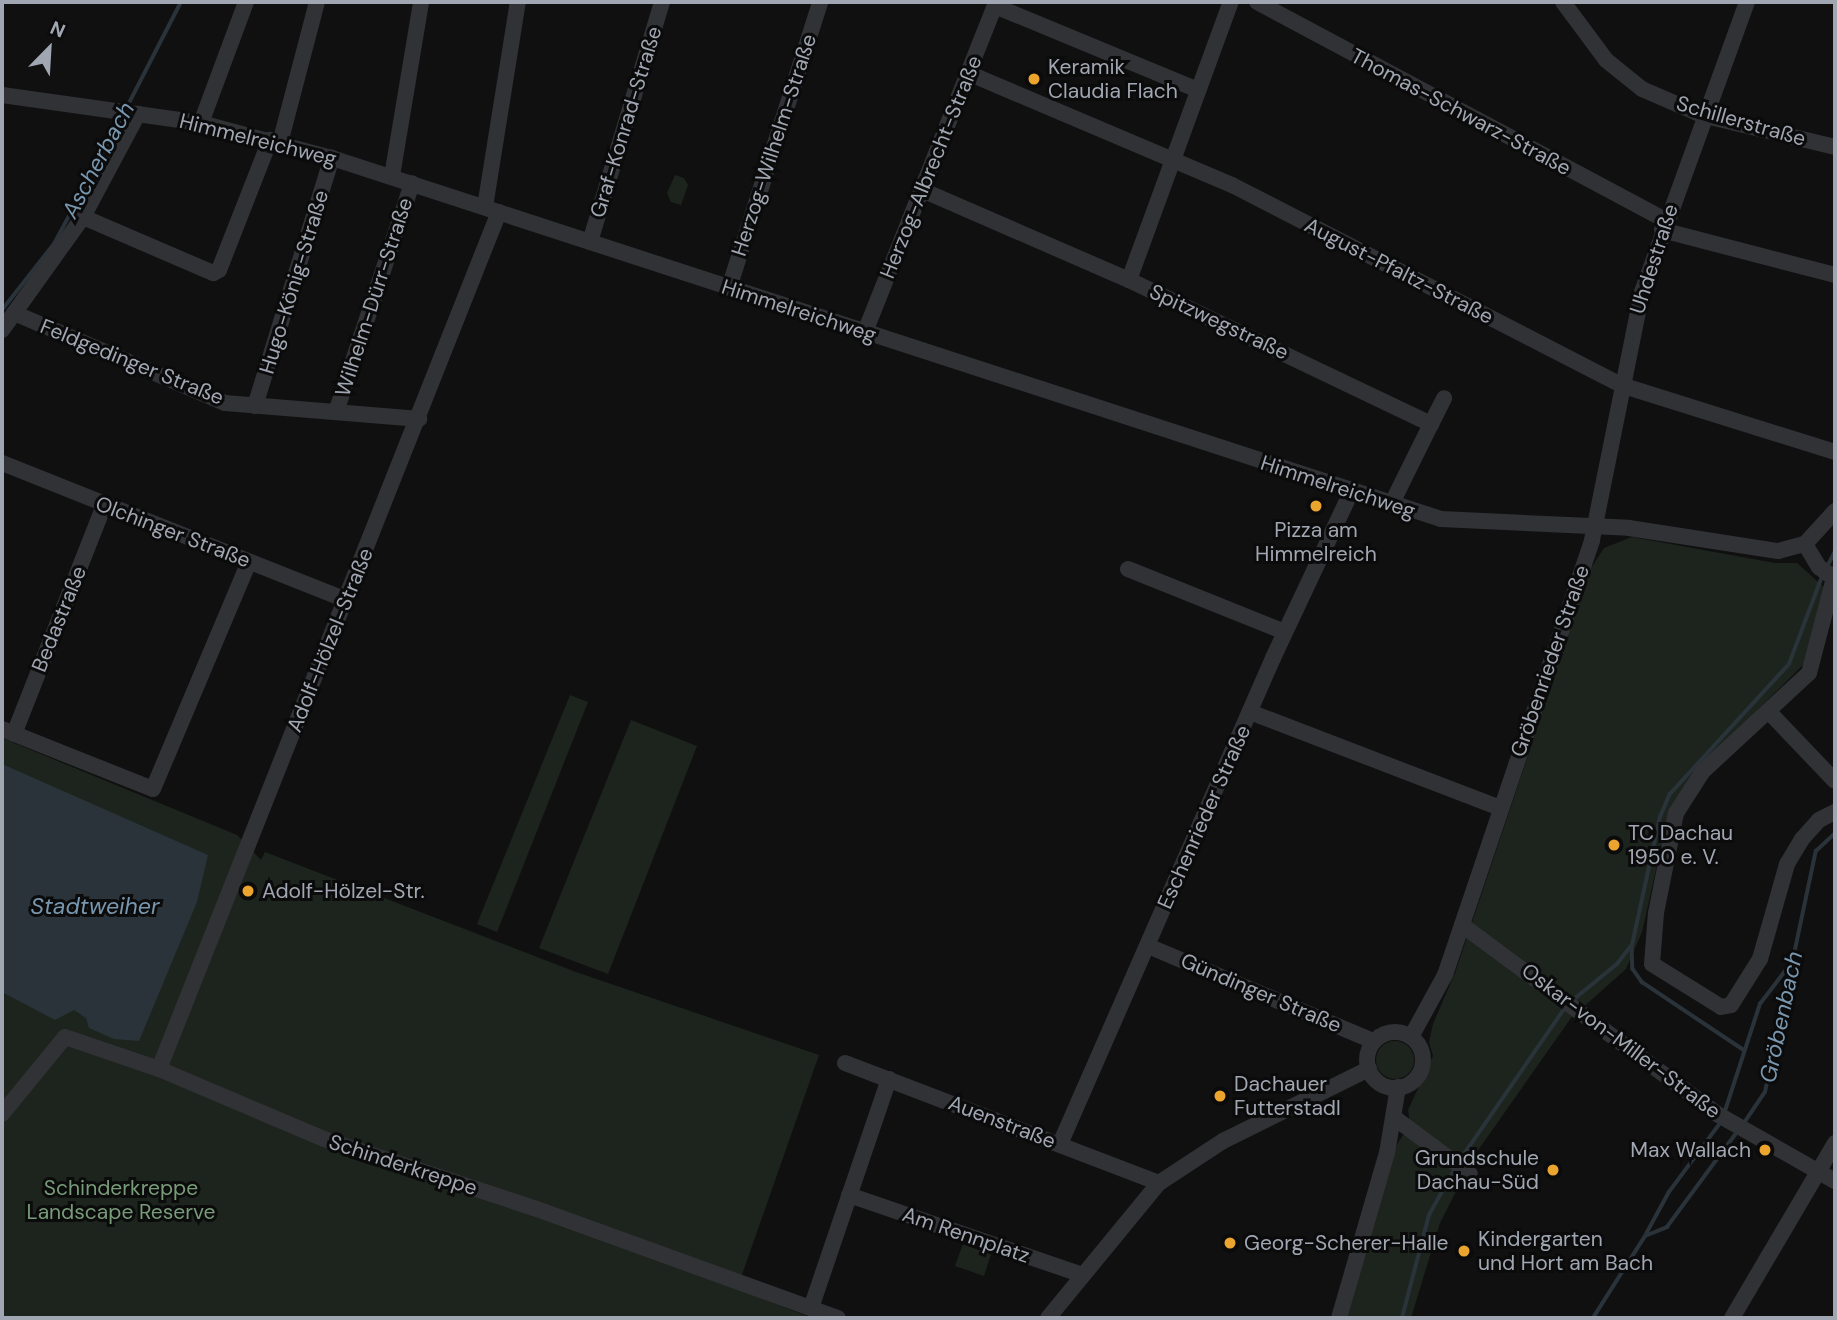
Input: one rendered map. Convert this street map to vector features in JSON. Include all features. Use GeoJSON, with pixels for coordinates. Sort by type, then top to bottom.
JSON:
{"type":"FeatureCollection","features":[{"type":"Feature","properties":{"kind":"street"},"geometry":{"type":"LineString","coordinates":[[201,123],[246,2]]}},
{"type":"Feature","properties":{"kind":"street"},"geometry":{"type":"LineString","coordinates":[[83,217],[213,273],[219,270],[275,142],[317,2]]}},
{"type":"Feature","properties":{"kind":"street"},"geometry":{"type":"LineString","coordinates":[[392,176],[421,2]]}},
{"type":"Feature","properties":{"kind":"street","name":"Adolf-Hölzel-Straße"},"geometry":{"type":"LineString","coordinates":[[159,1069],[419,419],[492,209],[518,2]]}},
{"type":"Feature","properties":{"kind":"street","name":"Graf-Konrad-Straße"},"geometry":{"type":"LineString","coordinates":[[590,242],[662,2]]}},
{"type":"Feature","properties":{"kind":"street","name":"Herzog-Wilhelm-Straße"},"geometry":{"type":"LineString","coordinates":[[729,288],[820,2]]}},
{"type":"Feature","properties":{"kind":"street"},"geometry":{"type":"LineString","coordinates":[[1129,280],[1231,2]]}},
{"type":"Feature","properties":{"kind":"street","name":"Thomas-Schwarz-Straße"},"geometry":{"type":"LineString","coordinates":[[1257,2],[1664,225],[1835,275]]}},
{"type":"Feature","properties":{"kind":"street","name":"Schillerstraße"},"geometry":{"type":"LineString","coordinates":[[1563,2],[1605,60],[1642,89],[1702,115],[1835,147]]}},
{"type":"Feature","properties":{"kind":"street","name":"Uhdestraße"},"geometry":{"type":"LineString","coordinates":[[1593,526],[1631,330],[1702,115],[1747,2]]}},
{"type":"Feature","properties":{"kind":"street"},"geometry":{"type":"LineString","coordinates":[[995,4],[1198,90]]}},
{"type":"Feature","properties":{"kind":"street","name":"Herzog-Albrecht-Straße"},"geometry":{"type":"LineString","coordinates":[[866,332],[995,4]]}},
{"type":"Feature","properties":{"kind":"street","name":"August-Pfaltz-Straße"},"geometry":{"type":"LineString","coordinates":[[968,73],[1172,157],[1621,385],[1835,452]]}},
{"type":"Feature","properties":{"kind":"street","name":"Himmelreichweg"},"geometry":{"type":"LineString","coordinates":[[2,95],[201,123],[332,158],[1351,492],[1441,519],[1593,526]]}},
{"type":"Feature","properties":{"kind":"street"},"geometry":{"type":"LineString","coordinates":[[2,330],[83,217],[135,113]]}},
{"type":"Feature","properties":{"kind":"street","name":"Hugo-König-Straße"},"geometry":{"type":"LineString","coordinates":[[255,405],[332,158]]}},
{"type":"Feature","properties":{"kind":"street","name":"Wilhelm-Dürr-Straße"},"geometry":{"type":"LineString","coordinates":[[336,412],[412,183]]}},
{"type":"Feature","properties":{"kind":"street","name":"Spitzwegstraße"},"geometry":{"type":"LineString","coordinates":[[922,190],[1129,280],[1431,424]]}},
{"type":"Feature","properties":{"kind":"street","name":"Feldgedinger Straße"},"geometry":{"type":"LineString","coordinates":[[14,313],[225,402],[419,419]]}},
{"type":"Feature","properties":{"kind":"street"},"geometry":{"type":"LineString","coordinates":[[1391,505],[1444,398]]}},
{"type":"Feature","properties":{"kind":"street","name":"Olchinger Straße"},"geometry":{"type":"LineString","coordinates":[[3,470],[104,505],[346,600]]}},
{"type":"Feature","properties":{"kind":"street","name":"Eschenrieder Straße"},"geometry":{"type":"LineString","coordinates":[[1060,1144],[1285,632],[1351,492]]}},
{"type":"Feature","properties":{"kind":"street","name":"Bedastraße"},"geometry":{"type":"LineString","coordinates":[[8,731],[104,505]]}},
{"type":"Feature","properties":{"kind":"street"},"geometry":{"type":"LineString","coordinates":[[1593,526],[1623,527],[1778,551],[1805,544],[1835,511]]}},
{"type":"Feature","properties":{"kind":"street","name":"Gröbenrieder Straße"},"geometry":{"type":"LineString","coordinates":[[1411,1037],[1445,975],[1587,555],[1593,526]]}},
{"type":"Feature","properties":{"kind":"street"},"geometry":{"type":"LineString","coordinates":[[1587,555],[1623,527]]}},
{"type":"Feature","properties":{"kind":"street"},"geometry":{"type":"LineString","coordinates":[[1805,544],[1830,574],[1809,673],[1703,771],[1676,813],[1650,955],[1659,970],[1721,1007],[1731,1005],[1760,959],[1787,864],[1801,839],[1819,820],[1835,812]]}},
{"type":"Feature","properties":{"kind":"street"},"geometry":{"type":"LineString","coordinates":[[8,731],[153,789],[249,562]]}},
{"type":"Feature","properties":{"kind":"street"},"geometry":{"type":"LineString","coordinates":[[1128,569],[1285,632]]}},
{"type":"Feature","properties":{"kind":"street"},"geometry":{"type":"LineString","coordinates":[[1250,712],[1500,808]]}},
{"type":"Feature","properties":{"kind":"street"},"geometry":{"type":"LineString","coordinates":[[1769,712],[1835,782]]}},
{"type":"Feature","properties":{"kind":"street","name":"Oskar-von-Miller-Straße"},"geometry":{"type":"LineString","coordinates":[[1462,925],[1727,1120],[1835,1181]]}},
{"type":"Feature","properties":{"kind":"street","name":"Gündinger Straße"},"geometry":{"type":"LineString","coordinates":[[1148,946],[1373,1041]]}},
{"type":"Feature","properties":{"kind":"street"},"geometry":{"type":"LineString","coordinates":[[1390,1032],[1411,1037],[1421,1048],[1422,1067],[1412,1082],[1398,1087],[1384,1086],[1369,1069],[1367,1056],[1373,1041],[1390,1032]]}},
{"type":"Feature","properties":{"kind":"street","name":"Schinderkreppe"},"geometry":{"type":"LineString","coordinates":[[2,1114],[65,1037],[159,1069],[324,1139],[534,1208],[838,1318]]}},
{"type":"Feature","properties":{"kind":"street","name":"Auenstraße"},"geometry":{"type":"LineString","coordinates":[[845,1063],[1159,1183]]}},
{"type":"Feature","properties":{"kind":"street"},"geometry":{"type":"LineString","coordinates":[[1048,1318],[1159,1183],[1223,1142],[1369,1069]]}},
{"type":"Feature","properties":{"kind":"street"},"geometry":{"type":"LineString","coordinates":[[811,1308],[889,1079]]}},
{"type":"Feature","properties":{"kind":"street"},"geometry":{"type":"LineString","coordinates":[[1339,1318],[1396,1119],[1398,1087]]}},
{"type":"Feature","properties":{"kind":"street"},"geometry":{"type":"LineString","coordinates":[[1396,1119],[1470,1174]]}},
{"type":"Feature","properties":{"kind":"street"},"geometry":{"type":"LineString","coordinates":[[1732,1318],[1835,1143]]}},
{"type":"Feature","properties":{"kind":"street","name":"Am Rennplatz"},"geometry":{"type":"LineString","coordinates":[[849,1195],[1083,1275]]}},
{"type":"Feature","properties":{"kind":"green space"},"geometry":{"type":"Polygon","coordinates":[[[675,175],[684,178],[688,185],[681,205],[671,202],[667,193],[675,175]]]}},
{"type":"Feature","properties":{"kind":"green space"},"geometry":{"type":"Polygon","coordinates":[[[1632,537],[1775,563],[1797,563],[1825,588],[1805,663],[1689,778],[1667,821],[1642,932],[1626,969],[1571,1018],[1474,1156],[1440,1223],[1411,1318],[1346,1318],[1397,1144],[1410,1125],[1408,1110],[1433,1056],[1429,1042],[1433,1024],[1455,973],[1591,568],[1604,548],[1632,537]]]}},
{"type":"Feature","properties":{"kind":"green space"},"geometry":{"type":"Polygon","coordinates":[[[570,695],[588,702],[497,932],[477,924],[570,695]]]}},
{"type":"Feature","properties":{"kind":"green space"},"geometry":{"type":"Polygon","coordinates":[[[631,720],[697,746],[608,974],[539,948],[631,720]]]}},
{"type":"Feature","properties":{"kind":"green space","name":"Schinderkreppe Landscape Reserve"},"geometry":{"type":"Polygon","coordinates":[[[2,738],[237,835],[261,860],[265,852],[576,972],[819,1055],[737,1289],[812,1318],[2,1318],[2,738]]]}},
{"type":"Feature","properties":{"kind":"green space"},"geometry":{"type":"Polygon","coordinates":[[[1395,1041],[1408,1047],[1414,1060],[1408,1073],[1395,1079],[1382,1073],[1376,1060],[1382,1047],[1395,1041]]]}},
{"type":"Feature","properties":{"kind":"green space"},"geometry":{"type":"Polygon","coordinates":[[[963,1244],[991,1254],[984,1276],[955,1266],[963,1244]]]}},
{"type":"Feature","properties":{"kind":"water","name":"Stadtweiher"},"geometry":{"type":"Polygon","coordinates":[[[2,764],[208,855],[197,902],[139,1041],[114,1039],[89,1028],[86,1018],[74,1010],[55,1020],[2,992],[2,764]]]}},
{"type":"Feature","properties":{"kind":"waterway","name":"Ascherbach"},"geometry":{"type":"LineString","coordinates":[[127,107],[181,2]]}},
{"type":"Feature","properties":{"kind":"waterway","name":"Ascherbach"},"geometry":{"type":"LineString","coordinates":[[2,310],[54,244],[122,117]]}},
{"type":"Feature","properties":{"kind":"waterway"},"geometry":{"type":"LineString","coordinates":[[1827,567],[1835,551]]}},
{"type":"Feature","properties":{"kind":"waterway"},"geometry":{"type":"LineString","coordinates":[[1573,1000],[1617,964],[1632,945],[1660,817],[1670,794],[1789,664],[1823,574]]}},
{"type":"Feature","properties":{"kind":"waterway","name":"Gröbenbach"},"geometry":{"type":"LineString","coordinates":[[1744,1123],[1765,1092],[1816,851],[1835,833]]}},
{"type":"Feature","properties":{"kind":"waterway"},"geometry":{"type":"LineString","coordinates":[[1632,946],[1633,969],[1642,982],[1744,1050]]}},
{"type":"Feature","properties":{"kind":"waterway"},"geometry":{"type":"LineString","coordinates":[[1724,1114],[1760,1004],[1789,966]]}},
{"type":"Feature","properties":{"kind":"waterway"},"geometry":{"type":"LineString","coordinates":[[1460,1160],[1565,1008]]}},
{"type":"Feature","properties":{"kind":"waterway"},"geometry":{"type":"LineString","coordinates":[[1646,1234],[1669,1192],[1721,1122]]}},
{"type":"Feature","properties":{"kind":"waterway","name":"Gröbenbach"},"geometry":{"type":"LineString","coordinates":[[1593,1318],[1645,1236],[1667,1227],[1737,1132]]}},
{"type":"Feature","properties":{"kind":"waterway"},"geometry":{"type":"LineString","coordinates":[[1402,1318],[1429,1215],[1454,1170]]}},
{"type":"Feature","properties":{"kind":"place","name":"Keramik Claudia Flach"},"geometry":{"type":"Point","coordinates":[1034,79]}},
{"type":"Feature","properties":{"kind":"place","name":"Pizza am Himmelreich"},"geometry":{"type":"Point","coordinates":[1316,506]}},
{"type":"Feature","properties":{"kind":"place","name":"TC Dachau 1950 e. V."},"geometry":{"type":"Point","coordinates":[1614,845]}},
{"type":"Feature","properties":{"kind":"place","name":"Adolf-Hölzel-Str."},"geometry":{"type":"Point","coordinates":[248,891]}},
{"type":"Feature","properties":{"kind":"place","name":"Dachauer Futterstadl"},"geometry":{"type":"Point","coordinates":[1220,1096]}},
{"type":"Feature","properties":{"kind":"place","name":"Max Wallach"},"geometry":{"type":"Point","coordinates":[1765,1150]}},
{"type":"Feature","properties":{"kind":"place","name":"Grundschule Dachau-Süd"},"geometry":{"type":"Point","coordinates":[1553,1170]}},
{"type":"Feature","properties":{"kind":"place","name":"Georg-Scherer-Halle"},"geometry":{"type":"Point","coordinates":[1230,1243]}},
{"type":"Feature","properties":{"kind":"place","name":"Kindergarten und Hort am Bach"},"geometry":{"type":"Point","coordinates":[1464,1251]}}]}
